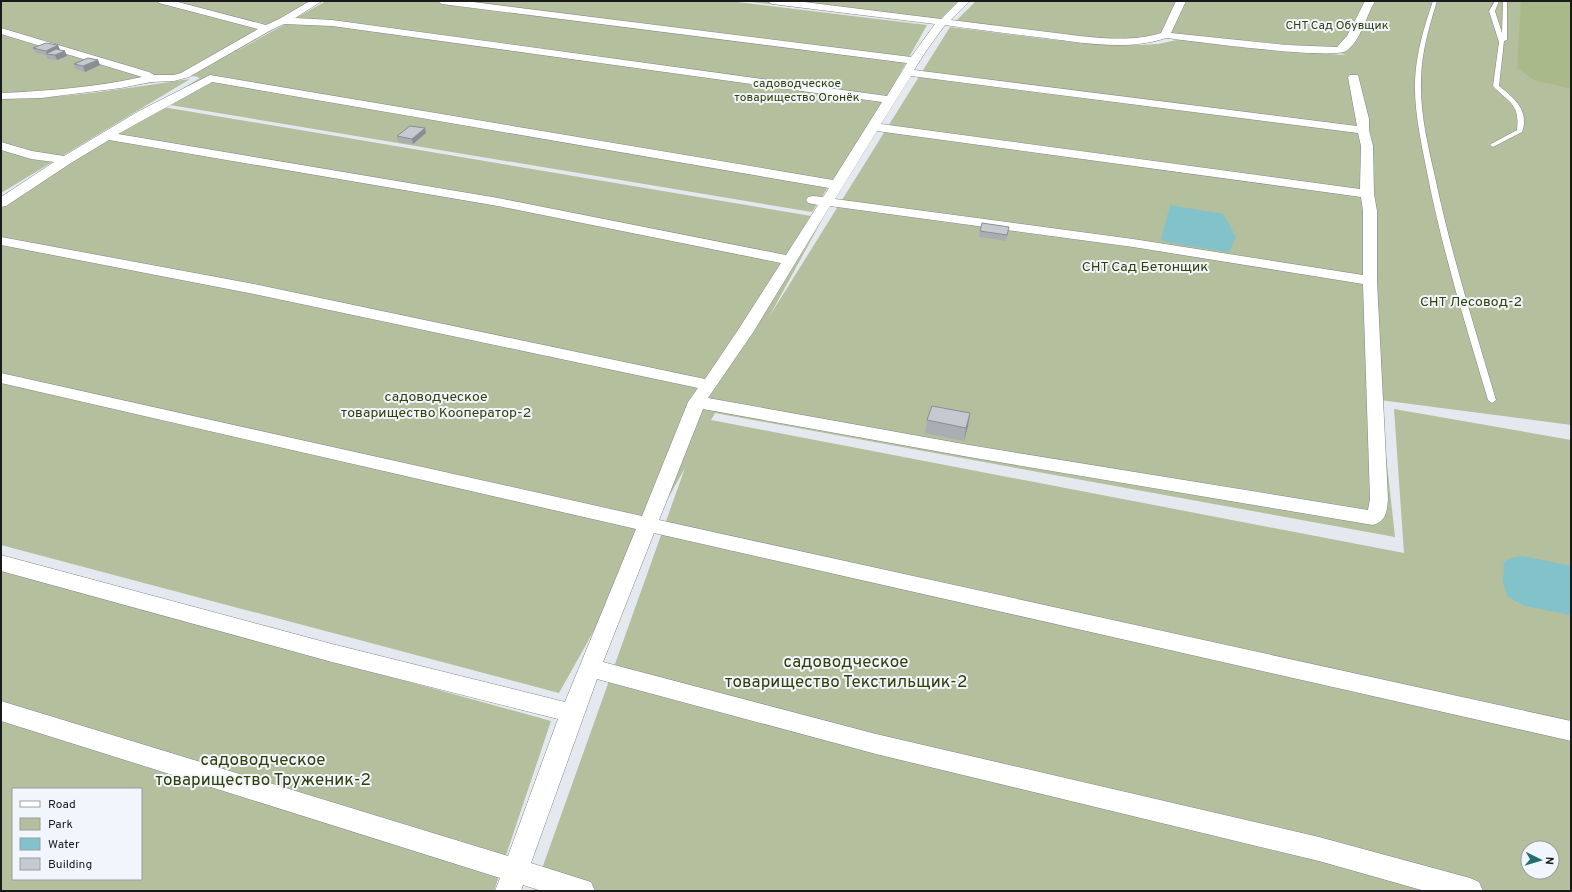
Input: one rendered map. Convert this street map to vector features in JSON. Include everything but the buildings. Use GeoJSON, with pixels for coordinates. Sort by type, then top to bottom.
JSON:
{"type":"FeatureCollection","features":[{"type":"Feature","properties":{"kind":"street"},"geometry":{"type":"LineString","coordinates":[[162,1],[267,28]]}},
{"type":"Feature","properties":{"kind":"street"},"geometry":{"type":"LineString","coordinates":[[1,96],[42,95],[121,85],[151,79],[174,78],[185,75],[317,1]]}},
{"type":"Feature","properties":{"kind":"street"},"geometry":{"type":"LineString","coordinates":[[442,1],[911,67],[1146,104],[1363,130]]}},
{"type":"Feature","properties":{"kind":"street"},"geometry":{"type":"LineString","coordinates":[[772,1],[1089,40],[1138,41],[1150,40],[1165,35],[1286,48],[1340,50],[1349,42],[1370,1]]}},
{"type":"Feature","properties":{"kind":"street"},"geometry":{"type":"LineString","coordinates":[[512,881],[572,713],[696,402],[746,331],[790,260],[820,200],[837,184],[911,67],[943,23],[965,1]]}},
{"type":"Feature","properties":{"kind":"street"},"geometry":{"type":"LineString","coordinates":[[1165,35],[1181,1]]}},
{"type":"Feature","properties":{"kind":"street"},"geometry":{"type":"LineString","coordinates":[[283,21],[332,23],[890,100]]}},
{"type":"Feature","properties":{"kind":"street"},"geometry":{"type":"LineString","coordinates":[[1,31],[145,74],[151,79]]}},
{"type":"Feature","properties":{"kind":"street"},"geometry":{"type":"LineString","coordinates":[[696,402],[969,451],[1373,518],[1377,514],[1379,499],[1370,281],[1370,211],[1367,194],[1367,146],[1354,77]]}},
{"type":"Feature","properties":{"kind":"street"},"geometry":{"type":"LineString","coordinates":[[1,203],[66,160],[143,114],[210,78],[837,184]]}},
{"type":"Feature","properties":{"kind":"street"},"geometry":{"type":"LineString","coordinates":[[873,127],[1367,194]]}},
{"type":"Feature","properties":{"kind":"street"},"geometry":{"type":"LineString","coordinates":[[108,136],[498,202],[790,260]]}},
{"type":"Feature","properties":{"kind":"street"},"geometry":{"type":"LineString","coordinates":[[1,146],[31,155],[66,160]]}},
{"type":"Feature","properties":{"kind":"street"},"geometry":{"type":"LineString","coordinates":[[820,200],[1133,243],[1370,281]]}},
{"type":"Feature","properties":{"kind":"street"},"geometry":{"type":"LineString","coordinates":[[1,241],[254,289],[709,385]]}},
{"type":"Feature","properties":{"kind":"street"},"geometry":{"type":"LineString","coordinates":[[1,378],[648,525],[1571,731]]}},
{"type":"Feature","properties":{"kind":"street"},"geometry":{"type":"LineString","coordinates":[[1,563],[332,653],[572,713]]}},
{"type":"Feature","properties":{"kind":"street"},"geometry":{"type":"LineString","coordinates":[[590,668],[876,744],[1319,849],[1470,891]]}},
{"type":"Feature","properties":{"kind":"street"},"geometry":{"type":"LineString","coordinates":[[1,711],[512,881],[582,891]]}},
{"type":"Feature","properties":{"kind":"lane"},"geometry":{"type":"LineString","coordinates":[[1435,1],[1428,21],[1420,57],[1418,81],[1420,123],[1439,218],[1492,400]]}},
{"type":"Feature","properties":{"kind":"lane"},"geometry":{"type":"LineString","coordinates":[[1493,145],[1520,131],[1522,117],[1519,107],[1496,86],[1502,42],[1492,11],[1497,1]]}},
{"type":"Feature","properties":{"kind":"lane"},"geometry":{"type":"LineString","coordinates":[[1503,74],[1505,1]]}},
{"type":"Feature","properties":{"kind":"green space","name":"садоводческое товарищество Огонёк"},"geometry":{"type":"Polygon","coordinates":[[[1,1],[322,1],[232,54],[326,1],[729,1],[927,25],[841,179],[834,178],[812,212],[158,103],[200,78],[194,76],[100,91],[1,95],[1,1]]]}},
{"type":"Feature","properties":{"kind":"green space"},"geometry":{"type":"Polygon","coordinates":[[[743,1],[961,1],[938,24],[743,1]]]}},
{"type":"Feature","properties":{"kind":"green space"},"geometry":{"type":"Polygon","coordinates":[[[976,1],[1571,1],[1571,425],[1380,400],[1395,537],[715,413],[711,420],[1404,553],[1394,409],[1571,440],[1571,891],[534,891],[685,468],[559,693],[1,545],[1,197],[151,105],[823,218],[769,317],[950,27],[1071,42],[1140,45],[1158,44],[1181,39],[1280,51],[1346,55],[1327,48],[1159,33],[1138,40],[1097,40],[954,23],[976,1]]]}},
{"type":"Feature","properties":{"kind":"green space"},"geometry":{"type":"Polygon","coordinates":[[[1521,1],[1571,1],[1571,89],[1534,80],[1517,68],[1521,1]]]}},
{"type":"Feature","properties":{"kind":"green space"},"geometry":{"type":"Polygon","coordinates":[[[190,79],[1,193],[1,99],[25,99],[72,95],[190,79]]]}},
{"type":"Feature","properties":{"kind":"green space","name":"садоводческое товарищество Труженик-2"},"geometry":{"type":"Polygon","coordinates":[[[1,569],[551,721],[494,891],[1,891],[1,569]]]}},
{"type":"Feature","properties":{"kind":"water"},"geometry":{"type":"Polygon","coordinates":[[[1170,205],[1223,214],[1236,237],[1229,252],[1161,240],[1170,205]]]}},
{"type":"Feature","properties":{"kind":"water"},"geometry":{"type":"Polygon","coordinates":[[[1523,556],[1571,566],[1571,615],[1525,606],[1508,597],[1503,583],[1504,562],[1511,558],[1523,556]]]}},
{"type":"Feature","properties":{"kind":"park label","name":"СНТ Сад Обувщик"},"geometry":{"type":"Point","coordinates":[1337,25]}},
{"type":"Feature","properties":{"kind":"park label","name":"СНТ Сад Бетонщик"},"geometry":{"type":"Point","coordinates":[1145,266]}},
{"type":"Feature","properties":{"kind":"park label","name":"СНТ Лесовод-2"},"geometry":{"type":"Point","coordinates":[1471,301]}},
{"type":"Feature","properties":{"kind":"park label","name":"садоводческое товарищество Кооператор-2"},"geometry":{"type":"Point","coordinates":[436,404]}},
{"type":"Feature","properties":{"kind":"park label","name":"садоводческое товарищество Текстильщик-2"},"geometry":{"type":"Point","coordinates":[846,671]}}]}
